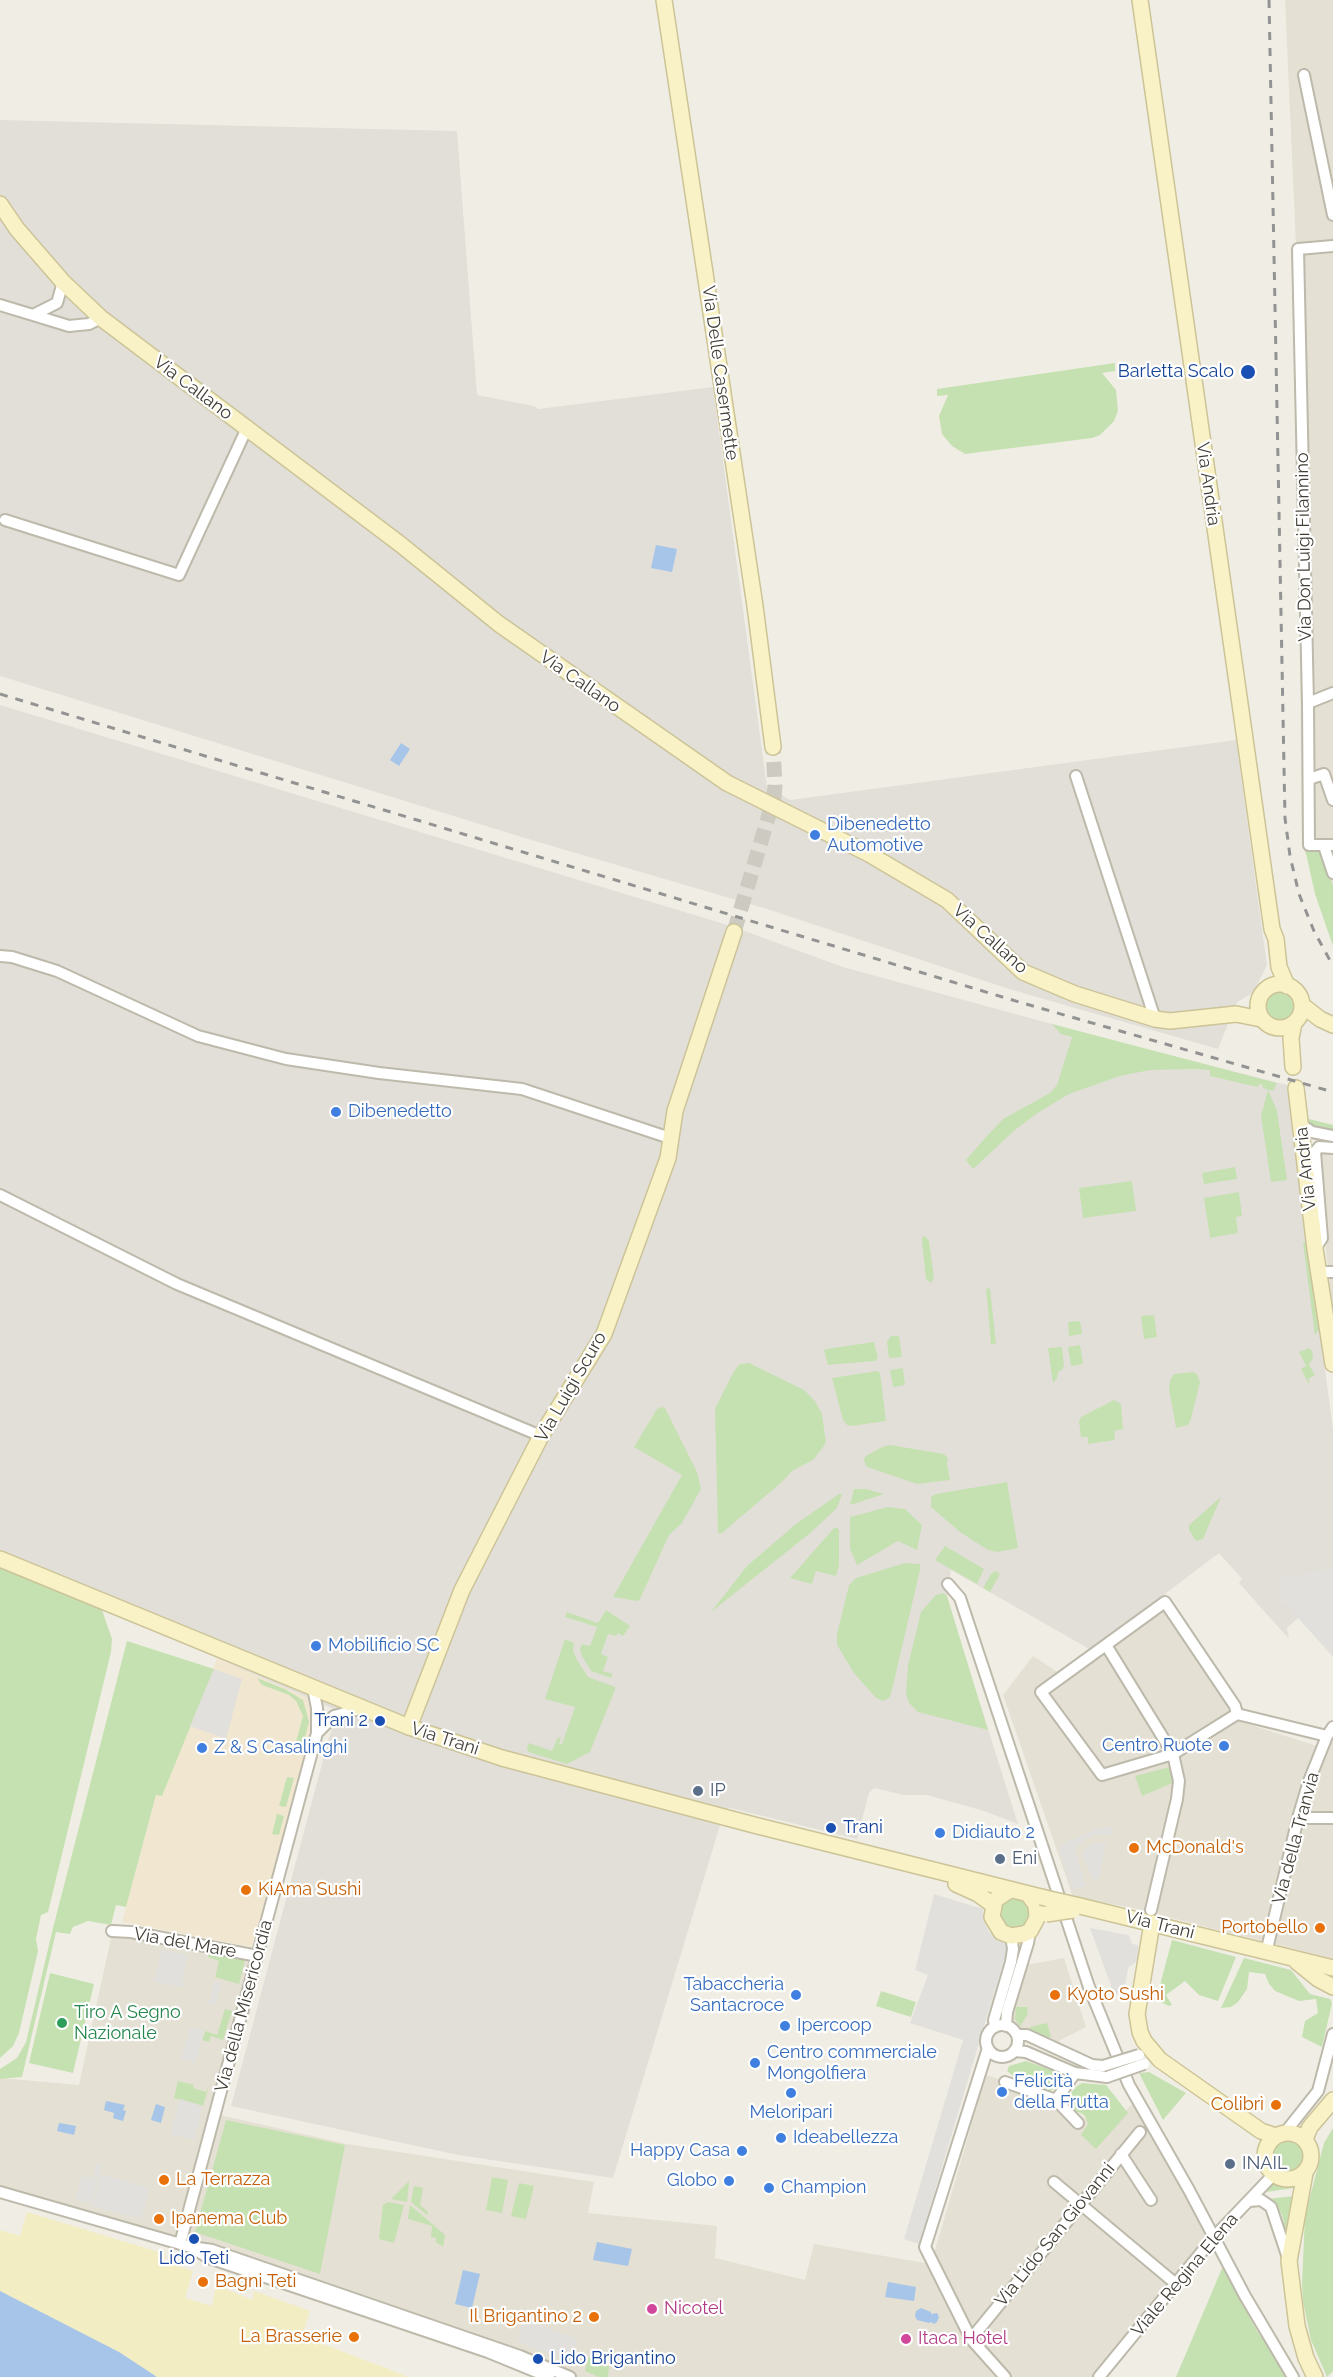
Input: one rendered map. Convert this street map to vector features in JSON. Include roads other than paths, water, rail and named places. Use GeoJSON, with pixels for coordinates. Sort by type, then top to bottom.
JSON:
{"type":"FeatureCollection","features":[{"type":"Feature","properties":{"kind":"main road","name":"Via Delle Casermette"},"geometry":{"type":"LineString","coordinates":[[663,0],[755,606],[773,747]]}},
{"type":"Feature","properties":{"kind":"main road","name":"Via Andria"},"geometry":{"type":"LineString","coordinates":[[1140,0],[1272,929],[1277,941],[1280,986]]}},
{"type":"Feature","properties":{"kind":"main road","name":"Via Callano"},"geometry":{"type":"LineString","coordinates":[[0,204],[17,229],[63,282],[100,318],[400,544],[499,624],[727,783],[869,854],[947,900],[1023,972],[1075,994],[1155,1019],[1170,1021],[1236,1014],[1261,1019]]}},
{"type":"Feature","properties":{"kind":"main road","name":"Via Luigi Scuro"},"geometry":{"type":"LineString","coordinates":[[409,1727],[462,1590],[541,1436],[604,1334],[668,1158],[675,1111],[734,932]]}},
{"type":"Feature","properties":{"kind":"main road"},"geometry":{"type":"LineString","coordinates":[[1276,1028],[1292,1059],[1298,1015],[1299,996],[1280,986],[1265,990],[1260,997],[1258,1008],[1261,1019],[1269,1026],[1286,1028],[1298,1015]]}},
{"type":"Feature","properties":{"kind":"main road","name":"Via Callano"},"geometry":{"type":"LineString","coordinates":[[1236,1014],[1260,997]]}},
{"type":"Feature","properties":{"kind":"main road"},"geometry":{"type":"LineString","coordinates":[[1298,1015],[1326,1022]]}},
{"type":"Feature","properties":{"kind":"main road","name":"Via Andria"},"geometry":{"type":"LineString","coordinates":[[1296,1088],[1315,1249],[1326,1272],[1333,1363]]}},
{"type":"Feature","properties":{"kind":"main road","name":"Via Trani"},"geometry":{"type":"LineString","coordinates":[[0,1559],[409,1727],[513,1761],[754,1825],[1010,1890],[1022,1891],[1034,1896],[1085,1908],[1152,1917],[1266,1953],[1333,1968]]}},
{"type":"Feature","properties":{"kind":"main road","name":"Via Trani"},"geometry":{"type":"LineString","coordinates":[[910,1863],[978,1894],[993,1905]]}},
{"type":"Feature","properties":{"kind":"main road"},"geometry":{"type":"LineString","coordinates":[[1010,1890],[999,1896],[993,1905],[993,1922],[1001,1932],[1011,1936]]}},
{"type":"Feature","properties":{"kind":"main road"},"geometry":{"type":"LineString","coordinates":[[1034,1896],[1038,1921]]}},
{"type":"Feature","properties":{"kind":"main road","name":"Via Trani"},"geometry":{"type":"LineString","coordinates":[[1011,1936],[1024,1934],[1053,1911],[1085,1908]]}},
{"type":"Feature","properties":{"kind":"main road"},"geometry":{"type":"LineString","coordinates":[[1152,1917],[1137,2014],[1147,2055],[1261,2131],[1290,2136],[1310,2147],[1312,2156],[1310,2165],[1301,2179],[1289,2260],[1297,2325],[1306,2358],[1315,2377]]}},
{"type":"Feature","properties":{"kind":"main road","name":"Via Trani"},"geometry":{"type":"LineString","coordinates":[[1295,1960],[1318,1979],[1333,1987]]}},
{"type":"Feature","properties":{"kind":"main road"},"geometry":{"type":"LineString","coordinates":[[1301,2179],[1285,2179],[1274,2175],[1266,2162],[1290,2136],[1333,2100]]}},
{"type":"Feature","properties":{"kind":"street"},"geometry":{"type":"LineString","coordinates":[[1304,75],[1333,215]]}},
{"type":"Feature","properties":{"kind":"street","name":"Via Don Luigi Filannino"},"geometry":{"type":"LineString","coordinates":[[1329,845],[1310,845],[1298,249],[1333,246]]}},
{"type":"Feature","properties":{"kind":"street"},"geometry":{"type":"LineString","coordinates":[[33,315],[57,303],[63,282]]}},
{"type":"Feature","properties":{"kind":"street"},"geometry":{"type":"LineString","coordinates":[[0,305],[69,326],[89,324],[100,318]]}},
{"type":"Feature","properties":{"kind":"street"},"geometry":{"type":"LineString","coordinates":[[6,520],[180,575],[247,428]]}},
{"type":"Feature","properties":{"kind":"street"},"geometry":{"type":"LineString","coordinates":[[1308,703],[1333,693]]}},
{"type":"Feature","properties":{"kind":"street"},"geometry":{"type":"LineString","coordinates":[[1309,778],[1324,774],[1333,800]]}},
{"type":"Feature","properties":{"kind":"street"},"geometry":{"type":"LineString","coordinates":[[1076,776],[1155,1019]]}},
{"type":"Feature","properties":{"kind":"street"},"geometry":{"type":"LineString","coordinates":[[1329,845],[1333,873]]}},
{"type":"Feature","properties":{"kind":"street"},"geometry":{"type":"LineString","coordinates":[[0,956],[12,957],[57,971],[198,1036],[286,1059],[379,1073],[522,1089],[670,1138]]}},
{"type":"Feature","properties":{"kind":"street"},"geometry":{"type":"LineString","coordinates":[[1302,1125],[1312,1132],[1333,1136]]}},
{"type":"Feature","properties":{"kind":"street","name":"Via Andria"},"geometry":{"type":"LineString","coordinates":[[1315,1249],[1322,1238],[1315,1152],[1319,1148],[1333,1148]]}},
{"type":"Feature","properties":{"kind":"street"},"geometry":{"type":"LineString","coordinates":[[0,1195],[177,1284],[541,1436]]}},
{"type":"Feature","properties":{"kind":"street"},"geometry":{"type":"LineString","coordinates":[[948,1584],[960,1598],[1089,1987],[1129,2085],[1245,2296],[1293,2377]]}},
{"type":"Feature","properties":{"kind":"street"},"geometry":{"type":"LineString","coordinates":[[1237,1714],[1235,1706],[1165,1602],[1041,1692],[1102,1775],[1173,1754],[1237,1714],[1330,1731]]}},
{"type":"Feature","properties":{"kind":"street"},"geometry":{"type":"LineString","coordinates":[[1106,1645],[1173,1754],[1179,1781],[1178,1799],[1152,1917]]}},
{"type":"Feature","properties":{"kind":"street","name":"Via della Misericordia"},"geometry":{"type":"LineString","coordinates":[[186,2246],[258,1956],[317,1733],[317,1708],[313,1688]]}},
{"type":"Feature","properties":{"kind":"street"},"geometry":{"type":"LineString","coordinates":[[317,1733],[334,1716],[364,1708]]}},
{"type":"Feature","properties":{"kind":"street","name":"Via della Tranvia"},"geometry":{"type":"LineString","coordinates":[[1266,1953],[1298,1818],[1309,1781],[1330,1731]]}},
{"type":"Feature","properties":{"kind":"street"},"geometry":{"type":"LineString","coordinates":[[1298,1818],[1333,1818]]}},
{"type":"Feature","properties":{"kind":"street"},"geometry":{"type":"LineString","coordinates":[[1005,2377],[971,2339],[925,2247],[988,2048],[987,2038],[1001,2026],[1028,1943],[1038,1921]]}},
{"type":"Feature","properties":{"kind":"street","name":"Via del Mare"},"geometry":{"type":"LineString","coordinates":[[112,1931],[131,1932],[258,1956]]}},
{"type":"Feature","properties":{"kind":"street"},"geometry":{"type":"LineString","coordinates":[[1011,1936],[1011,1962],[994,2020],[1017,2035],[1027,2035],[1105,2072]]}},
{"type":"Feature","properties":{"kind":"street"},"geometry":{"type":"LineString","coordinates":[[1290,2136],[1318,2091],[1333,2034]]}},
{"type":"Feature","properties":{"kind":"street"},"geometry":{"type":"LineString","coordinates":[[1014,2051],[1018,2043],[1017,2035]]}},
{"type":"Feature","properties":{"kind":"street"},"geometry":{"type":"LineString","coordinates":[[988,2048],[1000,2056],[1014,2051],[1026,2052],[1075,2073],[1105,2072],[1147,2055]]}},
{"type":"Feature","properties":{"kind":"street"},"geometry":{"type":"LineString","coordinates":[[1056,2100],[1075,2073]]}},
{"type":"Feature","properties":{"kind":"street"},"geometry":{"type":"LineString","coordinates":[[1005,2082],[1056,2100],[1078,2123]]}},
{"type":"Feature","properties":{"kind":"street","name":"Via Lido San Giovanni"},"geometry":{"type":"LineString","coordinates":[[971,2339],[1140,2132]]}},
{"type":"Feature","properties":{"kind":"street"},"geometry":{"type":"LineString","coordinates":[[1121,2154],[1151,2200]]}},
{"type":"Feature","properties":{"kind":"street","name":"Viale Regina Elena"},"geometry":{"type":"LineString","coordinates":[[1100,2377],[1214,2237],[1274,2175]]}},
{"type":"Feature","properties":{"kind":"street"},"geometry":{"type":"LineString","coordinates":[[1054,2182],[1176,2284]]}},
{"type":"Feature","properties":{"kind":"street"},"geometry":{"type":"LineString","coordinates":[[0,2192],[186,2246],[209,2258],[351,2302],[570,2377]]}},
{"type":"Feature","properties":{"kind":"street"},"geometry":{"type":"LineString","coordinates":[[1249,2201],[1261,2200],[1271,2207],[1289,2260]]}},
{"type":"Feature","properties":{"kind":"street"},"geometry":{"type":"LineString","coordinates":[[489,2349],[549,2377]]}},
{"type":"Feature","properties":{"kind":"water"},"geometry":{"type":"Polygon","coordinates":[[[656,545],[677,549],[672,572],[651,568],[656,545]]]}},
{"type":"Feature","properties":{"kind":"water"},"geometry":{"type":"Polygon","coordinates":[[[401,743],[410,749],[399,766],[390,760],[401,743]]]}},
{"type":"Feature","properties":{"kind":"water"},"geometry":{"type":"Polygon","coordinates":[[[106,2101],[125,2105],[123,2121],[113,2118],[114,2113],[104,2110],[106,2101]]]}},
{"type":"Feature","properties":{"kind":"water"},"geometry":{"type":"Polygon","coordinates":[[[156,2104],[165,2107],[161,2123],[151,2120],[156,2104]]]}},
{"type":"Feature","properties":{"kind":"water"},"geometry":{"type":"Polygon","coordinates":[[[59,2123],[76,2126],[74,2135],[57,2131],[59,2123]]]}},
{"type":"Feature","properties":{"kind":"water"},"geometry":{"type":"Polygon","coordinates":[[[597,2242],[632,2249],[628,2266],[593,2260],[597,2242]]]}},
{"type":"Feature","properties":{"kind":"water"},"geometry":{"type":"Polygon","coordinates":[[[463,2270],[480,2274],[472,2308],[455,2304],[463,2270]]]}},
{"type":"Feature","properties":{"kind":"water"},"geometry":{"type":"Polygon","coordinates":[[[888,2282],[916,2287],[914,2301],[885,2297],[888,2282]]]}},
{"type":"Feature","properties":{"kind":"water"},"geometry":{"type":"Polygon","coordinates":[[[0,2291],[119,2352],[157,2377],[0,2377],[0,2291]]]}},
{"type":"Feature","properties":{"kind":"water"},"geometry":{"type":"Polygon","coordinates":[[[921,2308],[931,2314],[937,2313],[939,2317],[937,2322],[934,2324],[917,2320],[916,2311],[921,2308]]]}},
{"type":"Feature","properties":{"kind":"tunnel"},"geometry":{"type":"LineString","coordinates":[[734,932],[774,798],[773,747]]}},
{"type":"Feature","properties":{"kind":"railway"},"geometry":{"type":"LineString","coordinates":[[1269,0],[1285,818],[1290,856],[1299,894],[1314,931],[1333,966]]}},
{"type":"Feature","properties":{"kind":"railway"},"geometry":{"type":"LineString","coordinates":[[0,694],[1019,1002],[1333,1092]]}},
{"type":"Feature","properties":{"kind":"place","name":"Barletta Scalo"},"geometry":{"type":"Point","coordinates":[1248,372]}},
{"type":"Feature","properties":{"kind":"place","name":"Dibenedetto Automotive"},"geometry":{"type":"Point","coordinates":[815,835]}},
{"type":"Feature","properties":{"kind":"place","name":"Dibenedetto"},"geometry":{"type":"Point","coordinates":[336,1112]}},
{"type":"Feature","properties":{"kind":"place","name":"Mobilificio SC"},"geometry":{"type":"Point","coordinates":[316,1646]}},
{"type":"Feature","properties":{"kind":"place","name":"Trani 2"},"geometry":{"type":"Point","coordinates":[380,1721]}},
{"type":"Feature","properties":{"kind":"place","name":"Centro Ruote"},"geometry":{"type":"Point","coordinates":[1224,1746]}},
{"type":"Feature","properties":{"kind":"place","name":"Z & S Casalinghi"},"geometry":{"type":"Point","coordinates":[202,1748]}},
{"type":"Feature","properties":{"kind":"place","name":"IP"},"geometry":{"type":"Point","coordinates":[698,1791]}},
{"type":"Feature","properties":{"kind":"place","name":"Trani"},"geometry":{"type":"Point","coordinates":[831,1828]}},
{"type":"Feature","properties":{"kind":"place","name":"Didiauto 2"},"geometry":{"type":"Point","coordinates":[940,1833]}},
{"type":"Feature","properties":{"kind":"place","name":"McDonald's"},"geometry":{"type":"Point","coordinates":[1134,1848]}},
{"type":"Feature","properties":{"kind":"place","name":"Eni"},"geometry":{"type":"Point","coordinates":[1000,1859]}},
{"type":"Feature","properties":{"kind":"place","name":"KiAma Sushi"},"geometry":{"type":"Point","coordinates":[246,1890]}},
{"type":"Feature","properties":{"kind":"place","name":"Portobello"},"geometry":{"type":"Point","coordinates":[1320,1928]}},
{"type":"Feature","properties":{"kind":"place","name":"Tabaccheria Santacroce"},"geometry":{"type":"Point","coordinates":[796,1995]}},
{"type":"Feature","properties":{"kind":"place","name":"Kyoto Sushi"},"geometry":{"type":"Point","coordinates":[1055,1995]}},
{"type":"Feature","properties":{"kind":"place","name":"Tiro A Segno Nazionale"},"geometry":{"type":"Point","coordinates":[62,2023]}},
{"type":"Feature","properties":{"kind":"place","name":"Ipercoop"},"geometry":{"type":"Point","coordinates":[785,2026]}},
{"type":"Feature","properties":{"kind":"place","name":"Centro commerciale Mongolfiera"},"geometry":{"type":"Point","coordinates":[755,2063]}},
{"type":"Feature","properties":{"kind":"place","name":"Felicità della Frutta"},"geometry":{"type":"Point","coordinates":[1002,2092]}},
{"type":"Feature","properties":{"kind":"place","name":"Meloripari"},"geometry":{"type":"Point","coordinates":[791,2093]}},
{"type":"Feature","properties":{"kind":"place","name":"Colibrì"},"geometry":{"type":"Point","coordinates":[1276,2105]}},
{"type":"Feature","properties":{"kind":"place","name":"Ideabellezza"},"geometry":{"type":"Point","coordinates":[781,2138]}},
{"type":"Feature","properties":{"kind":"place","name":"Happy Casa"},"geometry":{"type":"Point","coordinates":[742,2151]}},
{"type":"Feature","properties":{"kind":"place","name":"INAIL"},"geometry":{"type":"Point","coordinates":[1230,2164]}},
{"type":"Feature","properties":{"kind":"place","name":"La Terrazza"},"geometry":{"type":"Point","coordinates":[164,2180]}},
{"type":"Feature","properties":{"kind":"place","name":"Globo"},"geometry":{"type":"Point","coordinates":[729,2181]}},
{"type":"Feature","properties":{"kind":"place","name":"Champion"},"geometry":{"type":"Point","coordinates":[769,2188]}},
{"type":"Feature","properties":{"kind":"place","name":"Ipanema Club"},"geometry":{"type":"Point","coordinates":[159,2219]}},
{"type":"Feature","properties":{"kind":"place","name":"Lido Teti"},"geometry":{"type":"Point","coordinates":[194,2239]}},
{"type":"Feature","properties":{"kind":"place","name":"Bagni Teti"},"geometry":{"type":"Point","coordinates":[203,2282]}},
{"type":"Feature","properties":{"kind":"place","name":"Nicotel"},"geometry":{"type":"Point","coordinates":[652,2309]}},
{"type":"Feature","properties":{"kind":"place","name":"Il Brigantino 2"},"geometry":{"type":"Point","coordinates":[594,2317]}},
{"type":"Feature","properties":{"kind":"place","name":"La Brasserie"},"geometry":{"type":"Point","coordinates":[354,2337]}},
{"type":"Feature","properties":{"kind":"place","name":"Itaca Hotel"},"geometry":{"type":"Point","coordinates":[906,2339]}},
{"type":"Feature","properties":{"kind":"place","name":"Lido Brigantino"},"geometry":{"type":"Point","coordinates":[538,2359]}}]}
